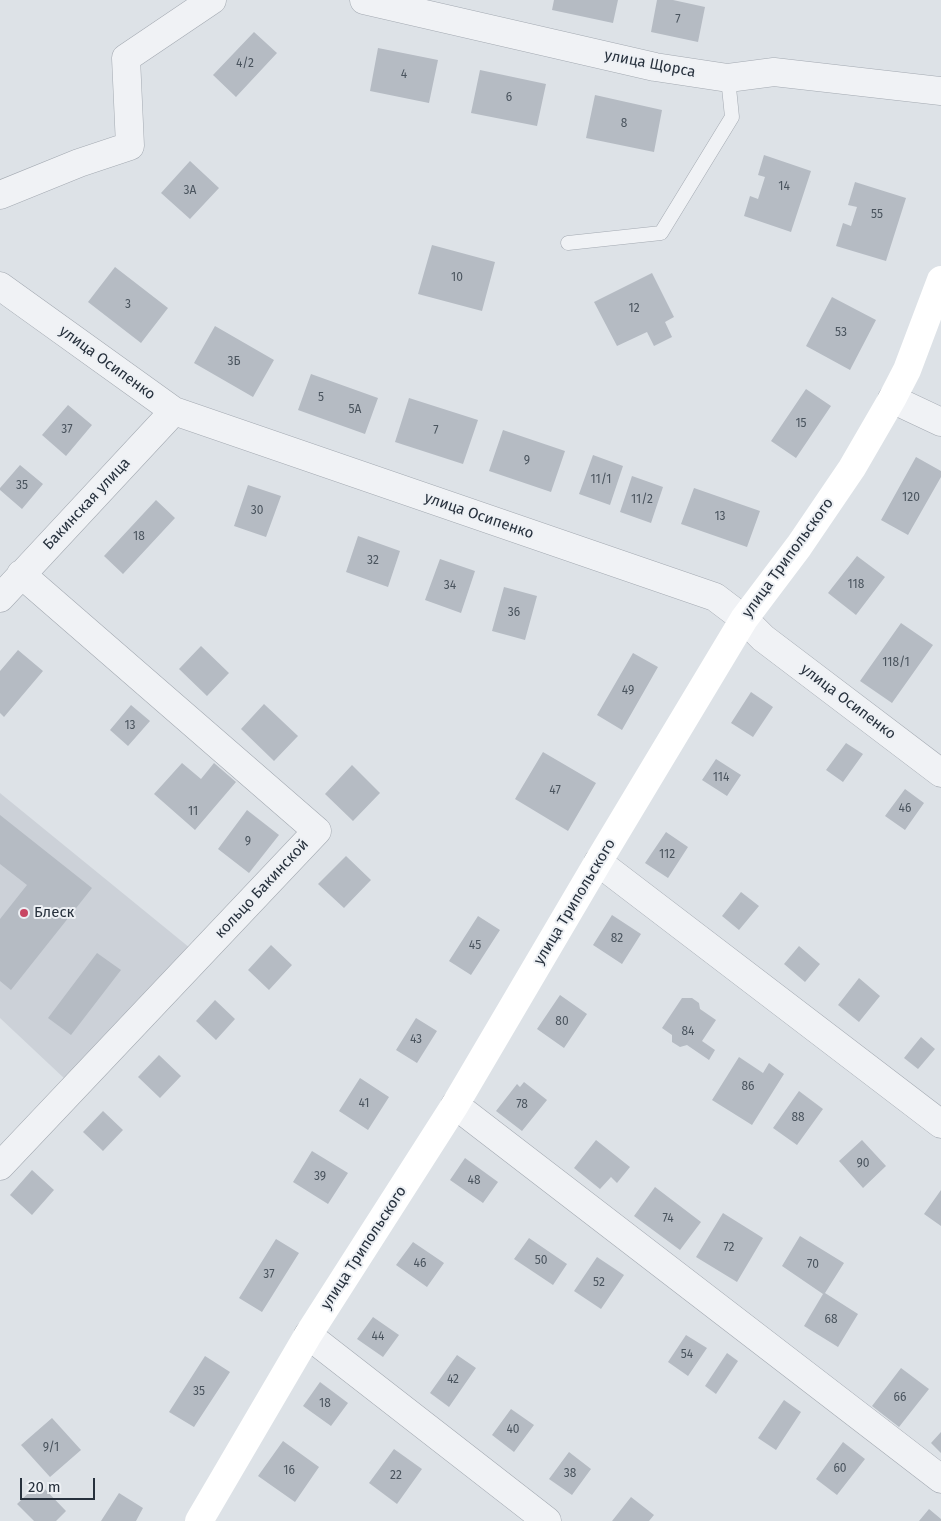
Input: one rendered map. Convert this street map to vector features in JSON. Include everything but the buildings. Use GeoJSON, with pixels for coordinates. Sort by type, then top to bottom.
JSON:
{"type":"FeatureCollection","features":[{"type":"Feature","properties":{"kind":"street"},"geometry":{"type":"LineString","coordinates":[[0,196],[79,163],[130,146],[126,58],[212,0]]}},
{"type":"Feature","properties":{"kind":"street","name":"улица Щорса"},"geometry":{"type":"LineString","coordinates":[[364,0],[655,67],[728,78],[774,72],[941,91]]}},
{"type":"Feature","properties":{"kind":"street","name":"улица Трипольского"},"geometry":{"type":"LineString","coordinates":[[205,1518],[308,1335],[455,1105],[744,619],[799,546],[846,476],[892,399],[907,370],[941,280]]}},
{"type":"Feature","properties":{"kind":"street","name":"улица Осипенко"},"geometry":{"type":"LineString","coordinates":[[0,286],[174,411],[715,597],[744,619],[764,638],[941,772]]}},
{"type":"Feature","properties":{"kind":"street"},"geometry":{"type":"LineString","coordinates":[[892,399],[941,422]]}},
{"type":"Feature","properties":{"kind":"street","name":"Бакинская улица"},"geometry":{"type":"LineString","coordinates":[[0,598],[174,411]]}},
{"type":"Feature","properties":{"kind":"street","name":"кольцо Бакинской"},"geometry":{"type":"LineString","coordinates":[[0,1166],[317,831],[21,574]]}},
{"type":"Feature","properties":{"kind":"street"},"geometry":{"type":"LineString","coordinates":[[598,862],[941,1124]]}},
{"type":"Feature","properties":{"kind":"street"},"geometry":{"type":"LineString","coordinates":[[455,1105],[941,1478]]}},
{"type":"Feature","properties":{"kind":"street"},"geometry":{"type":"LineString","coordinates":[[308,1335],[547,1521]]}},
{"type":"Feature","properties":{"kind":"lane"},"geometry":{"type":"LineString","coordinates":[[568,243],[661,232],[732,117],[728,78]]}},
{"type":"Feature","properties":{"kind":"shaded area"},"geometry":{"type":"Polygon","coordinates":[[[0,793],[190,948],[66,1080],[0,1018],[0,793]]]}},
{"type":"Feature","properties":{"kind":"place","name":"Блеск"},"geometry":{"type":"Point","coordinates":[24,913]}}]}
